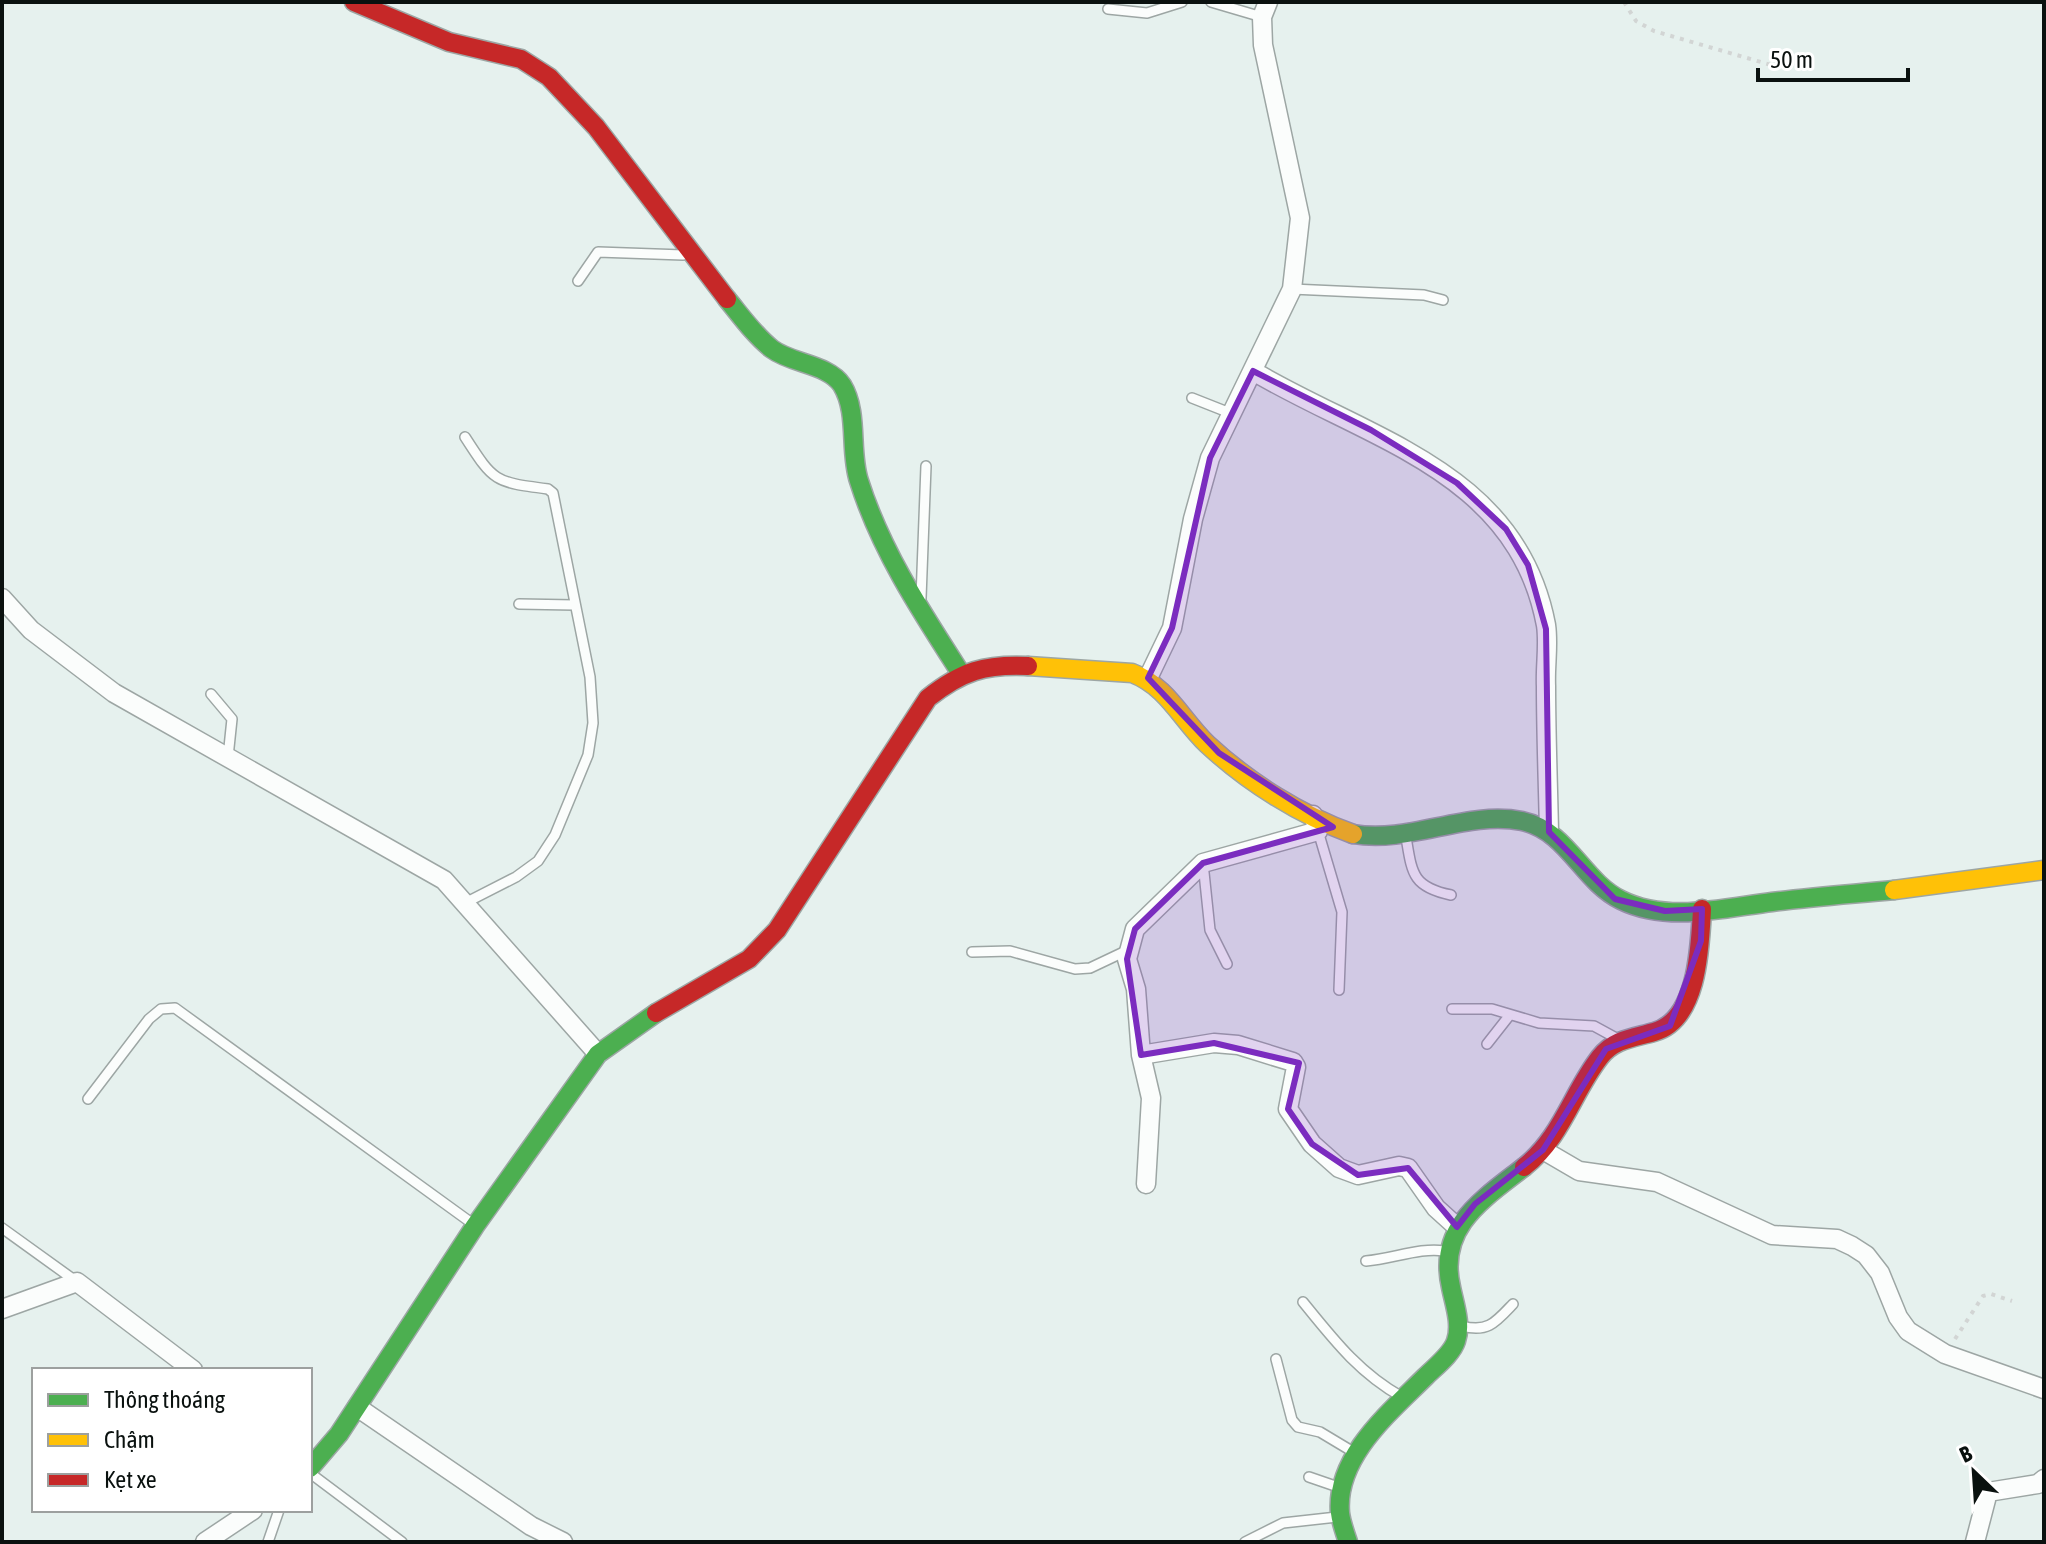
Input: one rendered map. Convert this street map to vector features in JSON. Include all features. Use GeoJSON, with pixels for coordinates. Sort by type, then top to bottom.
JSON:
{"type":"FeatureCollection","features":[{"type":"Feature","properties":{"kind":"street"},"geometry":{"type":"LineString","coordinates":[[354,2],[451,42],[520,58],[533,65],[593,122],[690,256],[776,354],[831,374],[839,381],[848,405],[858,478],[893,565],[962,675]]}},
{"type":"Feature","properties":{"kind":"street"},"geometry":{"type":"LineString","coordinates":[[1148,678],[1172,628],[1193,519],[1210,458],[1292,289],[1300,218],[1263,45],[1265,10]]}},
{"type":"Feature","properties":{"kind":"street"},"geometry":{"type":"LineString","coordinates":[[1253,371],[1300,399],[1371,430],[1446,475],[1486,506],[1506,529],[1528,565],[1546,629],[1549,832]]}},
{"type":"Feature","properties":{"kind":"street"},"geometry":{"type":"LineString","coordinates":[[2,598],[31,630],[114,693],[434,873],[465,903],[598,1054]]}},
{"type":"Feature","properties":{"kind":"street"},"geometry":{"type":"LineString","coordinates":[[312,1465],[357,1407],[475,1226],[598,1054],[631,1028],[749,959],[777,930],[920,706],[933,692],[962,675],[993,664],[1132,673],[1148,678],[1163,688],[1196,733],[1219,753],[1316,823],[1349,832],[1406,837],[1505,820],[1535,824],[1549,832],[1615,899],[1665,911],[1956,884],[2044,870]]}},
{"type":"Feature","properties":{"kind":"street"},"geometry":{"type":"LineString","coordinates":[[1146,1184],[1151,1098],[1141,1055],[1136,989],[1128,968],[1128,950],[1135,929],[1203,863],[1316,823]]}},
{"type":"Feature","properties":{"kind":"street"},"geometry":{"type":"LineString","coordinates":[[1348,1542],[1337,1517],[1355,1453],[1456,1343],[1459,1325],[1449,1283],[1448,1251],[1457,1227],[1475,1204],[1543,1150],[1598,1058],[1619,1040],[1666,1029],[1676,1019],[1700,958],[1702,909]]}},
{"type":"Feature","properties":{"kind":"street"},"geometry":{"type":"LineString","coordinates":[[1141,1055],[1214,1043],[1238,1045],[1293,1062],[1296,1067],[1288,1109],[1312,1144],[1339,1168],[1358,1175],[1399,1166],[1408,1168],[1436,1208],[1457,1227]]}},
{"type":"Feature","properties":{"kind":"street"},"geometry":{"type":"LineString","coordinates":[[1543,1150],[1579,1171],[1657,1182],[1772,1235],[1837,1239],[1852,1246],[1866,1255],[1880,1273],[1898,1317],[1908,1331],[1945,1354],[2044,1389]]}},
{"type":"Feature","properties":{"kind":"street"},"geometry":{"type":"LineString","coordinates":[[2,1309],[77,1282],[190,1368]]}},
{"type":"Feature","properties":{"kind":"street"},"geometry":{"type":"LineString","coordinates":[[357,1407],[531,1526],[563,1542]]}},
{"type":"Feature","properties":{"kind":"street"},"geometry":{"type":"LineString","coordinates":[[1975,1542],[1988,1492],[2038,1484],[2044,1479]]}},
{"type":"Feature","properties":{"kind":"street"},"geometry":{"type":"LineString","coordinates":[[205,1542],[250,1512]]}},
{"type":"Feature","properties":{"kind":"lane"},"geometry":{"type":"LineString","coordinates":[[1108,9],[1147,13],[1182,2]]}},
{"type":"Feature","properties":{"kind":"lane"},"geometry":{"type":"LineString","coordinates":[[1211,2],[1265,10]]}},
{"type":"Feature","properties":{"kind":"lane"},"geometry":{"type":"LineString","coordinates":[[578,281],[598,252],[690,256]]}},
{"type":"Feature","properties":{"kind":"lane"},"geometry":{"type":"LineString","coordinates":[[1292,289],[1424,295],[1443,300]]}},
{"type":"Feature","properties":{"kind":"lane"},"geometry":{"type":"LineString","coordinates":[[1192,398],[1230,413]]}},
{"type":"Feature","properties":{"kind":"lane"},"geometry":{"type":"LineString","coordinates":[[465,437],[489,474],[500,481],[548,489],[553,493],[590,677],[593,723],[588,755],[555,835],[538,861],[516,877],[465,903]]}},
{"type":"Feature","properties":{"kind":"lane"},"geometry":{"type":"LineString","coordinates":[[920,609],[926,466]]}},
{"type":"Feature","properties":{"kind":"lane"},"geometry":{"type":"LineString","coordinates":[[519,604],[574,605]]}},
{"type":"Feature","properties":{"kind":"lane"},"geometry":{"type":"LineString","coordinates":[[211,694],[232,719],[228,757]]}},
{"type":"Feature","properties":{"kind":"lane"},"geometry":{"type":"LineString","coordinates":[[1316,823],[1342,912],[1339,990]]}},
{"type":"Feature","properties":{"kind":"lane"},"geometry":{"type":"LineString","coordinates":[[1406,837],[1411,867],[1418,880],[1427,890],[1451,895]]}},
{"type":"Feature","properties":{"kind":"lane"},"geometry":{"type":"LineString","coordinates":[[1203,863],[1210,930],[1227,964]]}},
{"type":"Feature","properties":{"kind":"lane"},"geometry":{"type":"LineString","coordinates":[[972,952],[1010,951],[1075,969],[1090,968],[1128,950]]}},
{"type":"Feature","properties":{"kind":"lane"},"geometry":{"type":"LineString","coordinates":[[88,1099],[149,1019],[161,1009],[175,1008],[475,1226]]}},
{"type":"Feature","properties":{"kind":"lane"},"geometry":{"type":"LineString","coordinates":[[1452,1009],[1492,1009],[1539,1023],[1594,1026],[1619,1040]]}},
{"type":"Feature","properties":{"kind":"lane"},"geometry":{"type":"LineString","coordinates":[[1487,1044],[1509,1016]]}},
{"type":"Feature","properties":{"kind":"lane"},"geometry":{"type":"LineString","coordinates":[[2,1228],[77,1282]]}},
{"type":"Feature","properties":{"kind":"lane"},"geometry":{"type":"LineString","coordinates":[[1366,1261],[1397,1259],[1429,1248],[1448,1251]]}},
{"type":"Feature","properties":{"kind":"lane"},"geometry":{"type":"LineString","coordinates":[[1303,1302],[1371,1380],[1405,1399]]}},
{"type":"Feature","properties":{"kind":"lane"},"geometry":{"type":"LineString","coordinates":[[1459,1325],[1485,1329],[1495,1324],[1513,1304]]}},
{"type":"Feature","properties":{"kind":"lane"},"geometry":{"type":"LineString","coordinates":[[1276,1359],[1292,1420],[1298,1427],[1320,1432],[1355,1453]]}},
{"type":"Feature","properties":{"kind":"lane"},"geometry":{"type":"LineString","coordinates":[[312,1467],[402,1542]]}},
{"type":"Feature","properties":{"kind":"lane"},"geometry":{"type":"LineString","coordinates":[[1309,1477],[1344,1489]]}},
{"type":"Feature","properties":{"kind":"lane"},"geometry":{"type":"LineString","coordinates":[[268,1542],[278,1512]]}},
{"type":"Feature","properties":{"kind":"lane"},"geometry":{"type":"LineString","coordinates":[[1245,1542],[1283,1523],[1337,1517]]}},
{"type":"Feature","properties":{"kind":"path"},"geometry":{"type":"LineString","coordinates":[[1624,2],[1636,21],[1654,31],[1778,67]]}},
{"type":"Feature","properties":{"kind":"path"},"geometry":{"type":"LineString","coordinates":[[1945,1354],[1983,1296],[1991,1294],[2012,1301]]}},
{"type":"Feature","properties":{"kind":"highlighted area"},"geometry":{"type":"Polygon","coordinates":[[[1253,371],[1371,430],[1457,483],[1506,529],[1528,565],[1546,629],[1549,832],[1615,899],[1665,911],[1702,909],[1701,941],[1670,1026],[1606,1049],[1543,1150],[1475,1204],[1457,1227],[1408,1168],[1358,1175],[1312,1144],[1288,1109],[1299,1063],[1214,1043],[1141,1055],[1127,959],[1135,929],[1203,863],[1333,827],[1219,753],[1148,678],[1172,628],[1210,458],[1253,371]]]}},
{"type":"Feature","properties":{"kind":"traffic: fast"},"geometry":{"type":"LineString","coordinates":[[727,299],[772,349],[819,368],[842,385],[850,408],[856,469],[868,507],[904,581],[962,675]]}},
{"type":"Feature","properties":{"kind":"traffic: fast"},"geometry":{"type":"LineString","coordinates":[[1353,834],[1396,835],[1480,820],[1522,821],[1538,826],[1563,845],[1607,892],[1639,907],[1657,911],[1696,912],[1894,890]]}},
{"type":"Feature","properties":{"kind":"traffic: fast"},"geometry":{"type":"LineString","coordinates":[[312,1466],[339,1434],[475,1226],[598,1054],[656,1013]]}},
{"type":"Feature","properties":{"kind":"traffic: fast"},"geometry":{"type":"LineString","coordinates":[[1348,1542],[1340,1513],[1341,1493],[1355,1455],[1381,1421],[1443,1360],[1456,1341],[1458,1321],[1448,1266],[1457,1231],[1479,1203],[1524,1167]]}},
{"type":"Feature","properties":{"kind":"traffic: slow"},"geometry":{"type":"LineString","coordinates":[[1028,666],[1132,673],[1144,679],[1164,695],[1207,744],[1240,771],[1294,807],[1353,834]]}},
{"type":"Feature","properties":{"kind":"traffic: slow"},"geometry":{"type":"LineString","coordinates":[[1894,890],[2044,870]]}},
{"type":"Feature","properties":{"kind":"traffic: jam"},"geometry":{"type":"LineString","coordinates":[[354,2],[449,42],[521,59],[549,77],[596,127],[727,299]]}},
{"type":"Feature","properties":{"kind":"traffic: jam"},"geometry":{"type":"LineString","coordinates":[[656,1013],[749,959],[777,930],[928,698],[952,681],[975,671],[999,666],[1028,666]]}},
{"type":"Feature","properties":{"kind":"traffic: jam"},"geometry":{"type":"LineString","coordinates":[[1524,1167],[1548,1142],[1605,1051],[1618,1043],[1669,1025],[1680,1013],[1694,980],[1702,909]]}}]}
